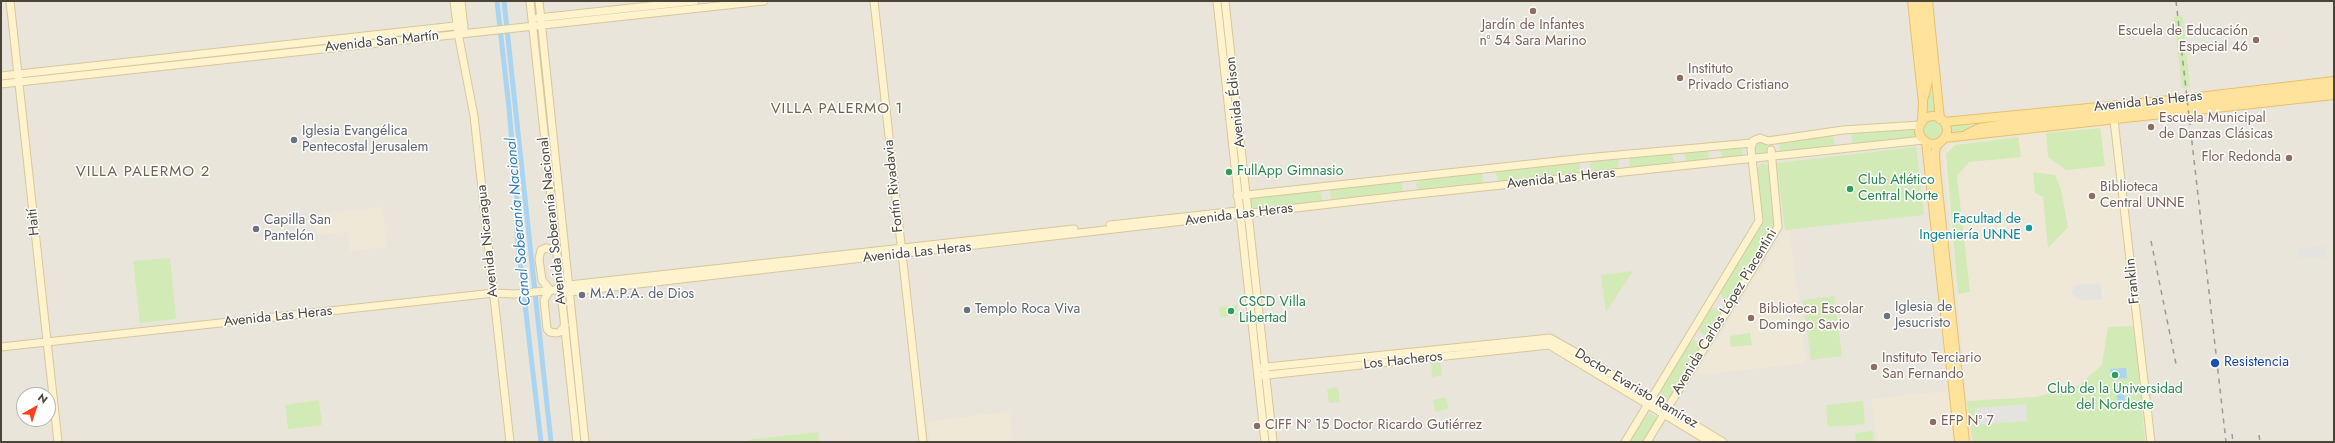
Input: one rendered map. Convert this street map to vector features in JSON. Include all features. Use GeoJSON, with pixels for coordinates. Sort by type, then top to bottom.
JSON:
{"type":"FeatureCollection","features":[{"type":"Feature","properties":{"kind":"main road","name":"Haití"},"geometry":{"type":"LineString","coordinates":[[10,1],[58,442]]}},
{"type":"Feature","properties":{"kind":"main road","name":"Avenida Nicaragua"},"geometry":{"type":"LineString","coordinates":[[454,1],[461,29]]}},
{"type":"Feature","properties":{"kind":"main road","name":"Avenida Nicaragua"},"geometry":{"type":"LineString","coordinates":[[461,1],[461,41],[474,116],[510,442]]}},
{"type":"Feature","properties":{"kind":"main road","name":"Avenida Soberanía Nacional"},"geometry":{"type":"LineString","coordinates":[[530,1],[557,251],[557,290],[565,325],[577,442]]}},
{"type":"Feature","properties":{"kind":"main road","name":"Avenida Soberanía Nacional"},"geometry":{"type":"LineString","coordinates":[[539,1],[585,442]]}},
{"type":"Feature","properties":{"kind":"main road"},"geometry":{"type":"LineString","coordinates":[[532,18],[695,1]]}},
{"type":"Feature","properties":{"kind":"main road","name":"Avenida San Martín"},"geometry":{"type":"LineString","coordinates":[[1,76],[461,29],[494,31],[764,1]]}},
{"type":"Feature","properties":{"kind":"main road","name":"Fortín Rivadavia"},"geometry":{"type":"LineString","coordinates":[[874,1],[923,442]]}},
{"type":"Feature","properties":{"kind":"main road","name":"Avenida Édison"},"geometry":{"type":"LineString","coordinates":[[1217,1],[1237,196],[1265,442]]}},
{"type":"Feature","properties":{"kind":"main road","name":"Avenida Édison"},"geometry":{"type":"LineString","coordinates":[[1225,1],[1274,442]]}},
{"type":"Feature","properties":{"kind":"main road"},"geometry":{"type":"LineString","coordinates":[[1912,1],[1923,103]]}},
{"type":"Feature","properties":{"kind":"main road"},"geometry":{"type":"LineString","coordinates":[[1920,1],[1928,81],[1923,103],[1920,135],[1925,141],[1934,144],[1943,139]]}},
{"type":"Feature","properties":{"kind":"main road"},"geometry":{"type":"LineString","coordinates":[[1928,1],[1938,102],[1946,130],[1943,139],[1936,147],[1936,171],[1965,442]]}},
{"type":"Feature","properties":{"kind":"main road","name":"Avenida San Martín"},"geometry":{"type":"LineString","coordinates":[[1,84],[461,29]]}},
{"type":"Feature","properties":{"kind":"main road"},"geometry":{"type":"LineString","coordinates":[[1928,81],[1938,102]]}},
{"type":"Feature","properties":{"kind":"main road","name":"Avenida Las Heras"},"geometry":{"type":"LineString","coordinates":[[1942,120],[1962,122],[2334,81]]}},
{"type":"Feature","properties":{"kind":"main road","name":"Avenida Las Heras"},"geometry":{"type":"LineString","coordinates":[[1963,136],[1978,128],[2334,88]]}},
{"type":"Feature","properties":{"kind":"main road","name":"Avenida Las Heras"},"geometry":{"type":"LineString","coordinates":[[1943,139],[2334,95]]}},
{"type":"Feature","properties":{"kind":"main road"},"geometry":{"type":"LineString","coordinates":[[1921,123],[1930,116],[1942,120]]}},
{"type":"Feature","properties":{"kind":"main road","name":"Franklin"},"geometry":{"type":"LineString","coordinates":[[2114,120],[2151,442]]}},
{"type":"Feature","properties":{"kind":"main road","name":"Avenida Las Heras"},"geometry":{"type":"LineString","coordinates":[[1962,122],[1978,128]]}},
{"type":"Feature","properties":{"kind":"main road","name":"Avenida Las Heras"},"geometry":{"type":"LineString","coordinates":[[1237,196],[1754,141],[1760,138],[1768,141],[1843,130],[1921,123]]}},
{"type":"Feature","properties":{"kind":"main road"},"geometry":{"type":"LineString","coordinates":[[544,134],[557,179]]}},
{"type":"Feature","properties":{"kind":"main road","name":"Avenida Carlos López Piacentini"},"geometry":{"type":"LineString","coordinates":[[1647,442],[1778,227],[1762,155],[1754,141]]}},
{"type":"Feature","properties":{"kind":"main road","name":"Avenida Carlos López Piacentini"},"geometry":{"type":"LineString","coordinates":[[1625,442],[1759,221],[1762,155],[1768,141]]}},
{"type":"Feature","properties":{"kind":"main road"},"geometry":{"type":"LineString","coordinates":[[1925,141],[1959,442]]}},
{"type":"Feature","properties":{"kind":"main road","name":"Avenida Las Heras"},"geometry":{"type":"LineString","coordinates":[[1,347],[494,293],[514,294],[541,290],[569,289],[1762,155],[1925,141]]}},
{"type":"Feature","properties":{"kind":"main road"},"geometry":{"type":"LineString","coordinates":[[557,251],[546,248],[539,254],[542,280],[557,290],[544,300],[547,329],[550,332],[557,334],[565,325]]}},
{"type":"Feature","properties":{"kind":"main road","name":"Doctor Evaristo Ramírez"},"geometry":{"type":"LineString","coordinates":[[1549,342],[1652,398],[1666,411],[1710,442]]}},
{"type":"Feature","properties":{"kind":"main road","name":"Doctor Evaristo Ramírez"},"geometry":{"type":"LineString","coordinates":[[1549,342],[1648,405],[1666,411],[1723,442]]}},
{"type":"Feature","properties":{"kind":"main road","name":"Los Hacheros"},"geometry":{"type":"LineString","coordinates":[[1257,368],[1549,342]]}},
{"type":"Feature","properties":{"kind":"main road","name":"Los Hacheros"},"geometry":{"type":"LineString","coordinates":[[1258,376],[1549,342]]}},
{"type":"Feature","properties":{"kind":"main road"},"geometry":{"type":"LineString","coordinates":[[576,428],[580,386]]}},
{"type":"Feature","properties":{"kind":"shaded area"},"geometry":{"type":"Polygon","coordinates":[[[1,1],[2334,1],[2334,442],[1,442],[1,1]]]}},
{"type":"Feature","properties":{"kind":"shaded area"},"geometry":{"type":"Polygon","coordinates":[[[2107,125],[2111,128],[2134,326],[2108,327],[2102,365],[2080,385],[2037,397],[1967,401],[1943,153],[1950,144],[2107,125]]]}},
{"type":"Feature","properties":{"kind":"shaded area"},"geometry":{"type":"Polygon","coordinates":[[[382,207],[387,247],[350,251],[348,232],[317,235],[314,214],[382,207]]]}},
{"type":"Feature","properties":{"kind":"shaded area"},"geometry":{"type":"Polygon","coordinates":[[[1785,230],[1789,230],[1806,363],[1695,375],[1785,230]]]}},
{"type":"Feature","properties":{"kind":"shaded area"},"geometry":{"type":"Polygon","coordinates":[[[2325,245],[2327,257],[2299,259],[2298,248],[2325,245]]]}},
{"type":"Feature","properties":{"kind":"shaded area"},"geometry":{"type":"Polygon","coordinates":[[[2100,283],[2103,299],[2081,301],[2072,294],[2072,290],[2076,285],[2100,283]]]}},
{"type":"Feature","properties":{"kind":"shaded area"},"geometry":{"type":"Polygon","coordinates":[[[1949,391],[1953,442],[1877,442],[1871,399],[1949,391]]]}},
{"type":"Feature","properties":{"kind":"shaded area"},"geometry":{"type":"Polygon","coordinates":[[[2026,404],[2027,421],[1976,425],[1975,408],[2026,404]]]}},
{"type":"Feature","properties":{"kind":"shaded area"},"geometry":{"type":"Polygon","coordinates":[[[1009,412],[1013,442],[930,442],[928,424],[930,421],[1009,412]]]}},
{"type":"Feature","properties":{"kind":"green space"},"geometry":{"type":"Polygon","coordinates":[[[2181,15],[2183,18],[2190,87],[2182,88],[2174,17],[2181,15]]]}},
{"type":"Feature","properties":{"kind":"green space"},"geometry":{"type":"Polygon","coordinates":[[[281,48],[280,50],[202,59],[201,57],[281,48]]]}},
{"type":"Feature","properties":{"kind":"green space"},"geometry":{"type":"Polygon","coordinates":[[[1929,87],[1936,100],[1937,111],[1926,112],[1925,101],[1929,87]]]}},
{"type":"Feature","properties":{"kind":"green space"},"geometry":{"type":"Polygon","coordinates":[[[1932,118],[1937,119],[1943,125],[1943,135],[1937,141],[1932,142],[1927,141],[1921,135],[1920,130],[1921,125],[1927,119],[1932,118]]]}},
{"type":"Feature","properties":{"kind":"green space"},"geometry":{"type":"Polygon","coordinates":[[[1962,124],[1974,127],[1961,133],[1951,133],[1950,125],[1962,124]]]}},
{"type":"Feature","properties":{"kind":"green space"},"geometry":{"type":"Polygon","coordinates":[[[1915,126],[1916,139],[1856,145],[1852,142],[1851,135],[1854,132],[1915,126]]]}},
{"type":"Feature","properties":{"kind":"green space"},"geometry":{"type":"Polygon","coordinates":[[[2100,128],[2105,166],[2066,170],[2048,157],[2046,133],[2100,128]]]}},
{"type":"Feature","properties":{"kind":"green space"},"geometry":{"type":"Polygon","coordinates":[[[1833,136],[1835,146],[1780,152],[1779,142],[1833,136]]]}},
{"type":"Feature","properties":{"kind":"green space"},"geometry":{"type":"Polygon","coordinates":[[[2018,137],[2021,157],[1969,162],[1957,176],[1970,292],[1958,294],[1946,154],[1955,145],[2018,137]]]}},
{"type":"Feature","properties":{"kind":"green space"},"geometry":{"type":"Polygon","coordinates":[[[1759,143],[1763,143],[1767,149],[1763,155],[1759,155],[1755,151],[1755,147],[1759,143]]]}},
{"type":"Feature","properties":{"kind":"green space"},"geometry":{"type":"Polygon","coordinates":[[[1742,146],[1743,157],[1722,159],[1720,148],[1742,146]]]}},
{"type":"Feature","properties":{"kind":"green space","name":"Club Atlético Central Norte"},"geometry":{"type":"Polygon","coordinates":[[[1916,147],[1924,215],[1785,230],[1777,163],[1916,147]]]}},
{"type":"Feature","properties":{"kind":"green space"},"geometry":{"type":"Polygon","coordinates":[[[1708,149],[1709,160],[1686,162],[1684,152],[1708,149]]]}},
{"type":"Feature","properties":{"kind":"green space"},"geometry":{"type":"Polygon","coordinates":[[[1672,152],[1674,163],[1630,168],[1629,157],[1672,152]]]}},
{"type":"Feature","properties":{"kind":"green space"},"geometry":{"type":"Polygon","coordinates":[[[1616,159],[1619,161],[1617,170],[1594,172],[1591,170],[1590,164],[1593,161],[1616,159]]]}},
{"type":"Feature","properties":{"kind":"green space"},"geometry":{"type":"Polygon","coordinates":[[[1575,162],[1580,164],[1578,174],[1501,182],[1497,179],[1496,173],[1499,169],[1575,162]]]}},
{"type":"Feature","properties":{"kind":"green space"},"geometry":{"type":"Polygon","coordinates":[[[1764,163],[1769,167],[1774,229],[1733,298],[1726,300],[1722,297],[1720,292],[1762,222],[1757,171],[1759,165],[1764,163]]]}},
{"type":"Feature","properties":{"kind":"green space"},"geometry":{"type":"Polygon","coordinates":[[[2033,172],[2055,175],[2061,189],[2068,227],[2048,248],[2043,197],[2035,193],[2033,172]]]}},
{"type":"Feature","properties":{"kind":"green space"},"geometry":{"type":"Polygon","coordinates":[[[1482,173],[1483,184],[1422,192],[1417,190],[1416,183],[1419,180],[1482,173]]]}},
{"type":"Feature","properties":{"kind":"green space"},"geometry":{"type":"Polygon","coordinates":[[[1402,182],[1403,192],[1331,199],[1330,189],[1402,182]]]}},
{"type":"Feature","properties":{"kind":"green space"},"geometry":{"type":"Polygon","coordinates":[[[1321,191],[1322,201],[1250,209],[1249,199],[1321,191]]]}},
{"type":"Feature","properties":{"kind":"green space"},"geometry":{"type":"Polygon","coordinates":[[[170,258],[176,319],[140,323],[133,261],[170,258]]]}},
{"type":"Feature","properties":{"kind":"green space"},"geometry":{"type":"Polygon","coordinates":[[[1633,271],[1606,312],[1601,275],[1633,271]]]}},
{"type":"Feature","properties":{"kind":"green space"},"geometry":{"type":"Polygon","coordinates":[[[1834,296],[1842,356],[1811,360],[1803,300],[1834,296]]]}},
{"type":"Feature","properties":{"kind":"green space"},"geometry":{"type":"Polygon","coordinates":[[[1237,305],[1238,315],[1220,317],[1219,307],[1237,305]]]}},
{"type":"Feature","properties":{"kind":"green space"},"geometry":{"type":"Polygon","coordinates":[[[1714,308],[1720,312],[1720,316],[1711,333],[1704,335],[1700,331],[1699,327],[1709,310],[1714,308]]]}},
{"type":"Feature","properties":{"kind":"green space","name":"Club de la Universidad del Nordeste"},"geometry":{"type":"Polygon","coordinates":[[[2134,326],[2145,442],[1973,442],[1967,401],[2037,397],[2080,385],[2102,365],[2108,327],[2134,326]]]}},
{"type":"Feature","properties":{"kind":"green space"},"geometry":{"type":"Polygon","coordinates":[[[1750,333],[1752,345],[1731,347],[1730,336],[1750,333]]]}},
{"type":"Feature","properties":{"kind":"green space"},"geometry":{"type":"Polygon","coordinates":[[[1695,340],[1700,347],[1672,390],[1673,393],[1666,399],[1660,392],[1690,342],[1695,340]]]}},
{"type":"Feature","properties":{"kind":"green space"},"geometry":{"type":"Polygon","coordinates":[[[1440,362],[1442,375],[1432,377],[1431,363],[1440,362]]]}},
{"type":"Feature","properties":{"kind":"green space"},"geometry":{"type":"Polygon","coordinates":[[[1338,387],[1340,402],[1329,403],[1327,389],[1338,387]]]}},
{"type":"Feature","properties":{"kind":"green space"},"geometry":{"type":"Polygon","coordinates":[[[1446,397],[1449,409],[1435,412],[1433,400],[1446,397]]]}},
{"type":"Feature","properties":{"kind":"green space"},"geometry":{"type":"Polygon","coordinates":[[[319,400],[322,425],[288,429],[285,405],[319,400]]]}},
{"type":"Feature","properties":{"kind":"green space"},"geometry":{"type":"Polygon","coordinates":[[[1863,401],[1865,424],[1828,427],[1826,405],[1863,401]]]}},
{"type":"Feature","properties":{"kind":"green space"},"geometry":{"type":"Polygon","coordinates":[[[1650,413],[1656,417],[1657,421],[1644,442],[1629,442],[1646,415],[1650,413]]]}},
{"type":"Feature","properties":{"kind":"green space"},"geometry":{"type":"Polygon","coordinates":[[[1873,431],[1874,442],[1856,442],[1855,433],[1873,431]]]}},
{"type":"Feature","properties":{"kind":"green space"},"geometry":{"type":"Polygon","coordinates":[[[818,432],[819,442],[749,442],[748,440],[818,432]]]}},
{"type":"Feature","properties":{"kind":"water"},"geometry":{"type":"Polygon","coordinates":[[[2126,368],[2127,378],[2111,379],[2110,369],[2126,368]]]}},
{"type":"Feature","properties":{"kind":"water"},"geometry":{"type":"Polygon","coordinates":[[[2123,389],[2126,406],[2118,407],[2116,390],[2123,389]]]}},
{"type":"Feature","properties":{"kind":"waterway","name":"Canal Soberanía Nacional"},"geometry":{"type":"LineString","coordinates":[[497,1],[509,108],[518,212],[517,235],[541,442]]}},
{"type":"Feature","properties":{"kind":"waterway"},"geometry":{"type":"LineString","coordinates":[[504,1],[551,442]]}},
{"type":"Feature","properties":{"kind":"railway"},"geometry":{"type":"LineString","coordinates":[[2176,1],[2226,442]]}},
{"type":"Feature","properties":{"kind":"railway"},"geometry":{"type":"LineString","coordinates":[[2151,241],[2176,364]]}},
{"type":"Feature","properties":{"kind":"railway"},"geometry":{"type":"LineString","coordinates":[[2232,434],[2233,442]]}},
{"type":"Feature","properties":{"kind":"railway"},"geometry":{"type":"LineString","coordinates":[[2259,435],[2260,442]]}},
{"type":"Feature","properties":{"kind":"place","name":"Jardín de Infantes nº 54 Sara Marino"},"geometry":{"type":"Point","coordinates":[1533,11]}},
{"type":"Feature","properties":{"kind":"place","name":"Escuela de Educación Especial 46"},"geometry":{"type":"Point","coordinates":[2256,40]}},
{"type":"Feature","properties":{"kind":"place","name":"Instituto Privado Cristiano"},"geometry":{"type":"Point","coordinates":[1680,78]}},
{"type":"Feature","properties":{"kind":"place","name":"Escuela Municipal de Danzas Clásicas"},"geometry":{"type":"Point","coordinates":[2151,127]}},
{"type":"Feature","properties":{"kind":"place","name":"Iglesia Evangélica Pentecostal Jerusalem"},"geometry":{"type":"Point","coordinates":[294,140]}},
{"type":"Feature","properties":{"kind":"place","name":"Flor Redonda"},"geometry":{"type":"Point","coordinates":[2289,158]}},
{"type":"Feature","properties":{"kind":"place","name":"FullApp Gimnasio"},"geometry":{"type":"Point","coordinates":[1229,172]}},
{"type":"Feature","properties":{"kind":"place","name":"Club Atlético Central Norte"},"geometry":{"type":"Point","coordinates":[1850,189]}},
{"type":"Feature","properties":{"kind":"place","name":"Biblioteca Central UNNE"},"geometry":{"type":"Point","coordinates":[2092,196]}},
{"type":"Feature","properties":{"kind":"place","name":"Facultad de Ingeniería UNNE"},"geometry":{"type":"Point","coordinates":[2029,228]}},
{"type":"Feature","properties":{"kind":"place","name":"Capilla San Pantelón"},"geometry":{"type":"Point","coordinates":[256,229]}},
{"type":"Feature","properties":{"kind":"place","name":"M.A.P.A. de Dios"},"geometry":{"type":"Point","coordinates":[582,295]}},
{"type":"Feature","properties":{"kind":"place","name":"Templo Roca Viva"},"geometry":{"type":"Point","coordinates":[967,310]}},
{"type":"Feature","properties":{"kind":"place","name":"CSCD Villa Libertad"},"geometry":{"type":"Point","coordinates":[1231,311]}},
{"type":"Feature","properties":{"kind":"place","name":"Iglesia de Jesucristo"},"geometry":{"type":"Point","coordinates":[1887,316]}},
{"type":"Feature","properties":{"kind":"place","name":"Biblioteca Escolar Domingo Savio"},"geometry":{"type":"Point","coordinates":[1751,318]}},
{"type":"Feature","properties":{"kind":"place","name":"Resistencia"},"geometry":{"type":"Point","coordinates":[2215,363]}},
{"type":"Feature","properties":{"kind":"place","name":"Instituto Terciario San Fernando"},"geometry":{"type":"Point","coordinates":[1874,367]}},
{"type":"Feature","properties":{"kind":"place","name":"Club de la Universidad del Nordeste"},"geometry":{"type":"Point","coordinates":[2115,375]}},
{"type":"Feature","properties":{"kind":"place","name":"EFP Nº 7"},"geometry":{"type":"Point","coordinates":[1933,422]}},
{"type":"Feature","properties":{"kind":"place","name":"CIFF Nº 15 Doctor Ricardo Gutiérrez"},"geometry":{"type":"Point","coordinates":[1257,426]}},
{"type":"Feature","properties":{"kind":"district","name":"VILLA PALERMO 1"},"geometry":{"type":"Point","coordinates":[837,109]}},
{"type":"Feature","properties":{"kind":"district","name":"VILLA PALERMO 2"},"geometry":{"type":"Point","coordinates":[143,172]}}]}
